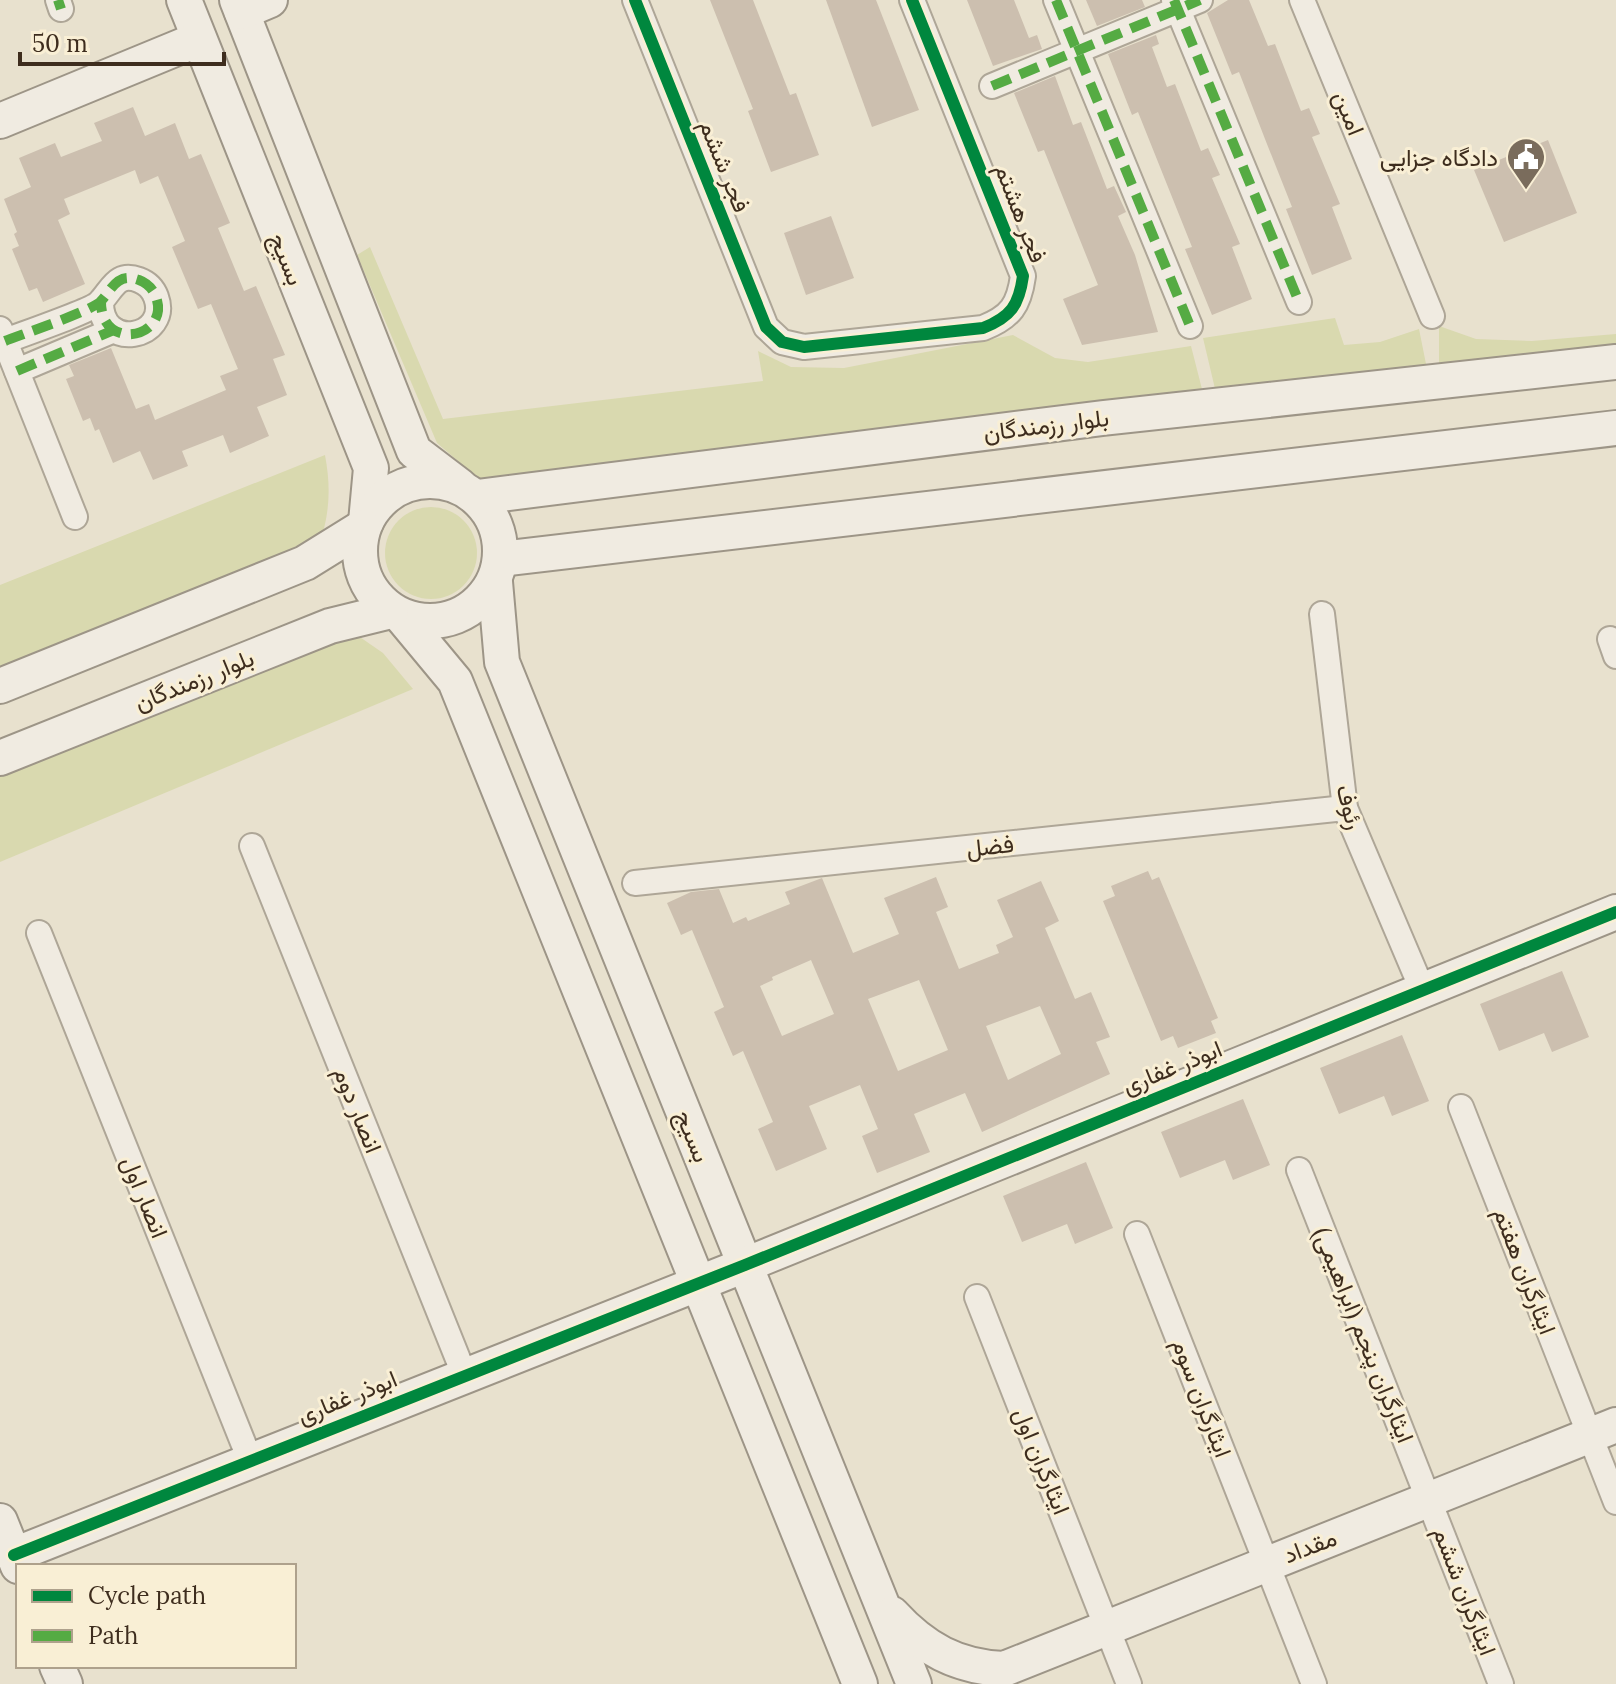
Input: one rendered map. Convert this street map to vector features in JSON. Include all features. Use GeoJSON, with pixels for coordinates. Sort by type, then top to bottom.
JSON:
{"type":"FeatureCollection","features":[{"type":"Feature","properties":{"kind":"main road","name":"بسیج"},"geometry":{"type":"LineString","coordinates":[[184,0],[371,468],[364,525]]}},
{"type":"Feature","properties":{"kind":"main road","name":"بسیج"},"geometry":{"type":"LineString","coordinates":[[250,4],[414,451],[468,492]]}},
{"type":"Feature","properties":{"kind":"main road"},"geometry":{"type":"LineString","coordinates":[[0,121],[199,39]]}},
{"type":"Feature","properties":{"kind":"main road","name":"بلوار رزمندگان"},"geometry":{"type":"LineString","coordinates":[[468,492],[1616,362]]}},
{"type":"Feature","properties":{"kind":"main road"},"geometry":{"type":"LineString","coordinates":[[498,571],[1616,428]]}},
{"type":"Feature","properties":{"kind":"main road"},"geometry":{"type":"LineString","coordinates":[[0,686],[305,563],[364,525],[382,499],[405,484],[433,480],[468,492],[492,515],[500,536],[498,571],[479,604],[455,618],[427,622],[396,613]]}},
{"type":"Feature","properties":{"kind":"main road"},"geometry":{"type":"LineString","coordinates":[[364,525],[359,551],[363,574],[374,595],[396,613],[455,681],[860,1684]]}},
{"type":"Feature","properties":{"kind":"main road","name":"بسیج"},"geometry":{"type":"LineString","coordinates":[[498,571],[502,662],[914,1684]]}},
{"type":"Feature","properties":{"kind":"main road","name":"بلوار رزمندگان"},"geometry":{"type":"LineString","coordinates":[[0,758],[330,626],[396,613]]}},
{"type":"Feature","properties":{"kind":"main road","name":"ابوذر غفاری"},"geometry":{"type":"LineString","coordinates":[[16,1560],[250,1460],[698,1284],[1616,912]]}},
{"type":"Feature","properties":{"kind":"main road","name":"مقداد"},"geometry":{"type":"LineString","coordinates":[[881,1602],[916,1640],[947,1659],[999,1676],[1107,1626],[1603,1430]]}},
{"type":"Feature","properties":{"kind":"main road"},"geometry":{"type":"LineString","coordinates":[[0,1521],[16,1560]]}},
{"type":"Feature","properties":{"kind":"street","name":"فجر ششم"},"geometry":{"type":"LineString","coordinates":[[635,0],[766,327],[782,342]]}},
{"type":"Feature","properties":{"kind":"street","name":"فجر هشتم"},"geometry":{"type":"LineString","coordinates":[[782,342],[804,347],[983,328],[1006,319],[1020,300],[1023,276],[912,0]]}},
{"type":"Feature","properties":{"kind":"street"},"geometry":{"type":"LineString","coordinates":[[1056,0],[1190,326]]}},
{"type":"Feature","properties":{"kind":"street","name":"امین"},"geometry":{"type":"LineString","coordinates":[[1302,0],[1432,316]]}},
{"type":"Feature","properties":{"kind":"street"},"geometry":{"type":"LineString","coordinates":[[992,86],[1184,3],[1299,302]]}},
{"type":"Feature","properties":{"kind":"street"},"geometry":{"type":"LineString","coordinates":[[126,278],[144,282],[156,296],[157,315],[146,330],[127,335],[114,330],[104,320],[101,301],[110,286],[126,278]]}},
{"type":"Feature","properties":{"kind":"street"},"geometry":{"type":"LineString","coordinates":[[75,517],[2,335],[101,301]]}},
{"type":"Feature","properties":{"kind":"street"},"geometry":{"type":"LineString","coordinates":[[17,371],[114,330]]}},
{"type":"Feature","properties":{"kind":"street","name":"رئوف"},"geometry":{"type":"LineString","coordinates":[[1322,614],[1345,808],[1422,989]]}},
{"type":"Feature","properties":{"kind":"street","name":"فضل"},"geometry":{"type":"LineString","coordinates":[[635,883],[1345,808]]}},
{"type":"Feature","properties":{"kind":"street","name":"انصار دوم"},"geometry":{"type":"LineString","coordinates":[[252,846],[464,1374]]}},
{"type":"Feature","properties":{"kind":"street","name":"انصار اول"},"geometry":{"type":"LineString","coordinates":[[39,933],[250,1460]]}},
{"type":"Feature","properties":{"kind":"street","name":"ایثارگران هفتم"},"geometry":{"type":"LineString","coordinates":[[1461,1107],[1603,1430],[1616,1502]]}},
{"type":"Feature","properties":{"kind":"street","name":"ایثارگران پنجم (ابراهیمی)"},"geometry":{"type":"LineString","coordinates":[[1299,1170],[1429,1499]]}},
{"type":"Feature","properties":{"kind":"street","name":"ایثارگران سوم"},"geometry":{"type":"LineString","coordinates":[[1137,1234],[1314,1684]]}},
{"type":"Feature","properties":{"kind":"street","name":"ایثارگران اول"},"geometry":{"type":"LineString","coordinates":[[977,1297],[1129,1684]]}},
{"type":"Feature","properties":{"kind":"street","name":"ایثارگران ششم"},"geometry":{"type":"LineString","coordinates":[[1429,1499],[1501,1684]]}},
{"type":"Feature","properties":{"kind":"green space"},"geometry":{"type":"Polygon","coordinates":[[[370,247],[443,419],[763,381],[758,351],[791,367],[844,368],[1013,335],[1055,358],[1088,362],[1191,346],[1204,397],[480,480],[437,443],[357,255],[370,247]]]}},
{"type":"Feature","properties":{"kind":"green space"},"geometry":{"type":"Polygon","coordinates":[[[1335,318],[1344,345],[1380,342],[1419,329],[1427,369],[1216,393],[1203,338],[1335,318]]]}},
{"type":"Feature","properties":{"kind":"green space"},"geometry":{"type":"Polygon","coordinates":[[[1439,326],[1476,339],[1532,341],[1616,334],[1616,348],[1439,368],[1439,326]]]}},
{"type":"Feature","properties":{"kind":"green space"},"geometry":{"type":"Polygon","coordinates":[[[325,455],[328,506],[315,556],[0,684],[0,585],[325,455]]]}},
{"type":"Feature","properties":{"kind":"green space"},"geometry":{"type":"Polygon","coordinates":[[[431,507],[448,511],[463,521],[473,536],[477,553],[473,570],[463,585],[448,595],[431,599],[414,595],[399,585],[389,570],[385,553],[389,536],[399,521],[414,511],[431,507]]]}},
{"type":"Feature","properties":{"kind":"green space"},"geometry":{"type":"Polygon","coordinates":[[[341,624],[383,653],[413,689],[0,862],[0,759],[341,624]]]}},
{"type":"Feature","properties":{"kind":"building"},"geometry":{"type":"Polygon","coordinates":[[[710,0],[753,0],[790,95],[796,93],[819,155],[771,172],[748,111],[753,109],[710,0]]]}},
{"type":"Feature","properties":{"kind":"building"},"geometry":{"type":"Polygon","coordinates":[[[826,0],[876,0],[919,110],[872,127],[826,0]]]}},
{"type":"Feature","properties":{"kind":"building"},"geometry":{"type":"Polygon","coordinates":[[[967,0],[1014,0],[1029,38],[1037,35],[1042,49],[993,66],[967,0]]]}},
{"type":"Feature","properties":{"kind":"building"},"geometry":{"type":"Polygon","coordinates":[[[1086,0],[1142,0],[1145,7],[1097,26],[1086,0]]]}},
{"type":"Feature","properties":{"kind":"building"},"geometry":{"type":"Polygon","coordinates":[[[1228,0],[1249,0],[1268,46],[1275,44],[1301,111],[1309,108],[1320,134],[1312,137],[1340,204],[1332,207],[1352,259],[1312,275],[1286,209],[1292,207],[1239,72],[1232,75],[1207,13],[1228,0]]]}},
{"type":"Feature","properties":{"kind":"building"},"geometry":{"type":"Polygon","coordinates":[[[1156,35],[1159,44],[1152,47],[1167,87],[1175,84],[1201,151],[1208,148],[1220,175],[1212,178],[1240,244],[1232,247],[1252,299],[1212,315],[1185,249],[1192,247],[1138,112],[1132,115],[1108,54],[1156,35]]]}},
{"type":"Feature","properties":{"kind":"building"},"geometry":{"type":"Polygon","coordinates":[[[1055,76],[1073,125],[1081,122],[1107,189],[1114,186],[1126,212],[1118,216],[1135,255],[1158,332],[1082,345],[1063,299],[1098,285],[1044,150],[1038,152],[1014,93],[1055,76]]]}},
{"type":"Feature","properties":{"kind":"building"},"geometry":{"type":"Polygon","coordinates":[[[133,107],[145,136],[175,123],[189,159],[201,154],[230,223],[218,228],[244,291],[256,286],[285,355],[273,359],[287,395],[257,407],[269,436],[230,453],[223,435],[182,451],[188,466],[153,480],[140,451],[113,463],[99,429],[95,431],[90,418],[83,421],[66,379],[74,376],[69,365],[111,348],[136,409],[149,404],[155,420],[226,390],[220,376],[238,369],[211,304],[198,309],[172,247],[185,241],[158,176],[140,184],[135,170],[64,199],[70,214],[58,220],[85,284],[43,302],[37,288],[29,291],[12,249],[19,246],[14,234],[17,232],[4,199],[31,187],[19,158],[55,143],[61,157],[102,141],[94,123],[133,107]]]}},
{"type":"Feature","properties":{"kind":"building","name":"دادگاه جزایی"},"geometry":{"type":"Polygon","coordinates":[[[1548,140],[1577,213],[1504,242],[1474,170],[1548,140]]]}},
{"type":"Feature","properties":{"kind":"building"},"geometry":{"type":"Polygon","coordinates":[[[831,216],[854,278],[806,295],[784,233],[831,216]]]}},
{"type":"Feature","properties":{"kind":"building"},"geometry":{"type":"Polygon","coordinates":[[[1148,871],[1152,880],[1159,877],[1218,1018],[1211,1021],[1216,1033],[1178,1048],[1173,1036],[1161,1041],[1103,901],[1115,896],[1111,886],[1148,871]]]}},
{"type":"Feature","properties":{"kind":"building"},"geometry":{"type":"Polygon","coordinates":[[[936,877],[948,907],[936,912],[959,969],[999,953],[996,945],[1013,937],[997,900],[1041,881],[1059,921],[1045,928],[1075,999],[1091,992],[1110,1037],[1096,1042],[1110,1074],[982,1132],[965,1093],[914,1114],[930,1152],[877,1173],[862,1136],[878,1129],[860,1085],[809,1106],[827,1149],[776,1171],[758,1129],[773,1122],[743,1051],[733,1056],[714,1012],[724,1007],[692,930],[681,935],[667,903],[691,892],[719,889],[733,923],[746,917],[748,921],[790,904],[785,892],[822,878],[853,953],[899,934],[884,898],[936,877]],[[811,960],[772,977],[773,980],[760,986],[782,1036],[834,1014],[811,960]],[[919,980],[868,999],[898,1071],[948,1050],[919,980]],[[1040,1006],[986,1026],[1008,1080],[1061,1054],[1040,1006]]]}},
{"type":"Feature","properties":{"kind":"building"},"geometry":{"type":"Polygon","coordinates":[[[1562,971],[1589,1037],[1552,1052],[1544,1033],[1499,1051],[1480,1004],[1562,971]]]}},
{"type":"Feature","properties":{"kind":"building"},"geometry":{"type":"Polygon","coordinates":[[[1402,1035],[1429,1101],[1392,1116],[1384,1096],[1339,1114],[1320,1068],[1402,1035]]]}},
{"type":"Feature","properties":{"kind":"building"},"geometry":{"type":"Polygon","coordinates":[[[1243,1099],[1270,1165],[1233,1180],[1225,1160],[1180,1178],[1161,1132],[1243,1099]]]}},
{"type":"Feature","properties":{"kind":"building"},"geometry":{"type":"Polygon","coordinates":[[[1086,1162],[1113,1228],[1075,1244],[1067,1224],[1022,1242],[1003,1196],[1086,1162]]]}},
{"type":"Feature","properties":{"kind":"marked path"},"geometry":{"type":"LineString","coordinates":[[58,0],[61,9]]}},
{"type":"Feature","properties":{"kind":"marked path"},"geometry":{"type":"LineString","coordinates":[[1056,0],[1190,326]]}},
{"type":"Feature","properties":{"kind":"marked path"},"geometry":{"type":"LineString","coordinates":[[1174,0],[1299,302]]}},
{"type":"Feature","properties":{"kind":"marked path"},"geometry":{"type":"LineString","coordinates":[[992,86],[1200,0]]}},
{"type":"Feature","properties":{"kind":"marked path"},"geometry":{"type":"LineString","coordinates":[[5,341],[95,305],[125,278],[145,283],[156,297],[158,311],[154,322],[145,330],[134,334],[122,333],[111,328],[104,317],[101,301]]}},
{"type":"Feature","properties":{"kind":"marked path"},"geometry":{"type":"LineString","coordinates":[[17,371],[114,330]]}},
{"type":"Feature","properties":{"kind":"cycle path"},"geometry":{"type":"LineString","coordinates":[[635,0],[766,327],[782,342],[804,347],[983,328],[1007,314],[1019,295],[1023,276],[912,0]]}},
{"type":"Feature","properties":{"kind":"cycle path"},"geometry":{"type":"LineString","coordinates":[[14,1555],[745,1265],[1616,912]]}},
{"type":"Feature","properties":{"kind":"place","name":"دادگاه جزایی"},"geometry":{"type":"Point","coordinates":[1526,191]}}]}
